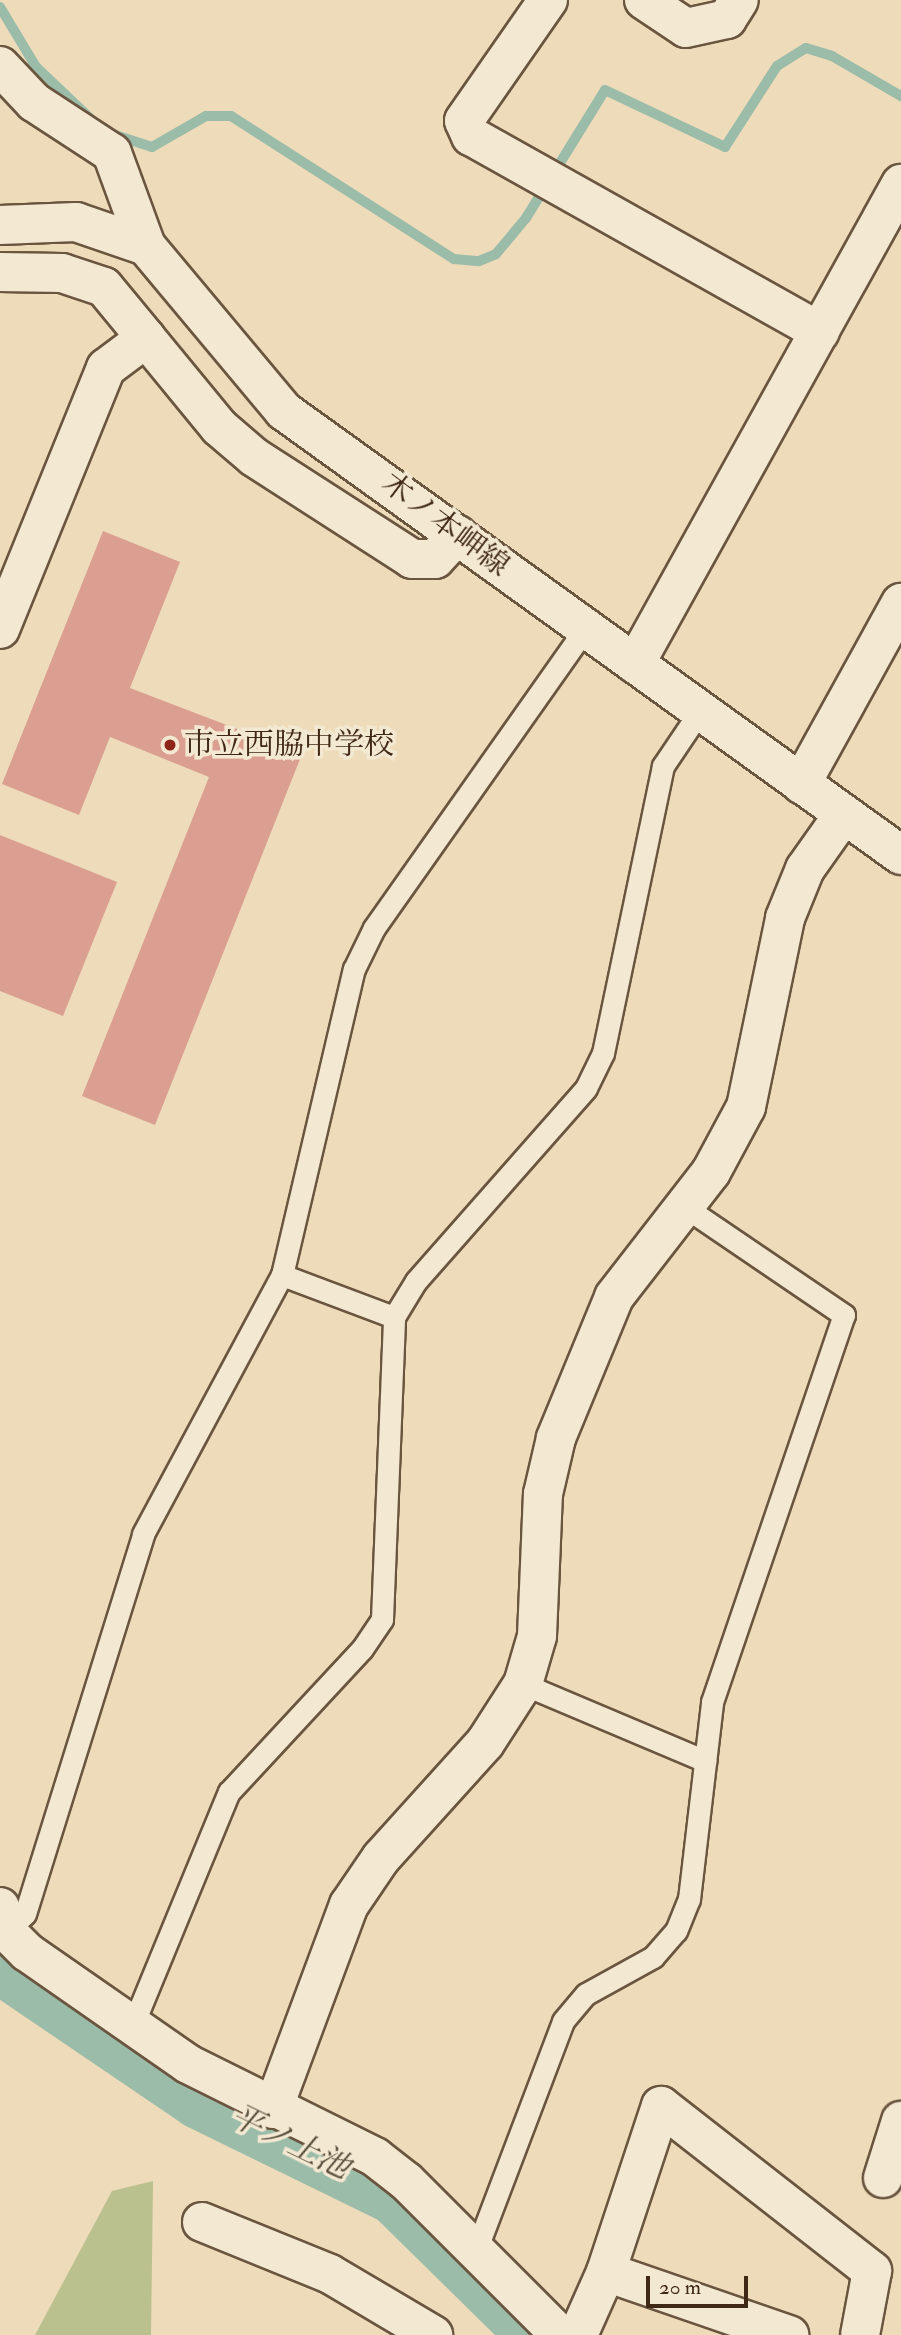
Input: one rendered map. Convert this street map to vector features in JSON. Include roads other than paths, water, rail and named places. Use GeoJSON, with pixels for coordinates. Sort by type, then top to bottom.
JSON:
{"type":"FeatureCollection","features":[{"type":"Feature","properties":{"kind":"street"},"geometry":{"type":"LineString","coordinates":[[548,0],[464,121],[471,136],[820,332]]}},
{"type":"Feature","properties":{"kind":"street"},"geometry":{"type":"LineString","coordinates":[[644,0],[685,28],[727,19],[739,0]]}},
{"type":"Feature","properties":{"kind":"street"},"geometry":{"type":"LineString","coordinates":[[0,66],[34,102],[112,153],[146,246]]}},
{"type":"Feature","properties":{"kind":"street"},"geometry":{"type":"LineString","coordinates":[[635,664],[820,332],[896,204]]}},
{"type":"Feature","properties":{"kind":"street"},"geometry":{"type":"LineString","coordinates":[[0,225],[76,222],[146,246]]}},
{"type":"Feature","properties":{"kind":"street","name":"木ノ本岬線"},"geometry":{"type":"LineString","coordinates":[[146,246],[284,411],[901,855]]}},
{"type":"Feature","properties":{"kind":"street"},"geometry":{"type":"LineString","coordinates":[[0,272],[62,272],[104,287],[219,427],[254,457],[412,559],[435,559],[457,535]]}},
{"type":"Feature","properties":{"kind":"street"},"geometry":{"type":"LineString","coordinates":[[0,629],[106,368],[146,338]]}},
{"type":"Feature","properties":{"kind":"street"},"geometry":{"type":"LineString","coordinates":[[801,784],[901,603]]}},
{"type":"Feature","properties":{"kind":"street"},"geometry":{"type":"LineString","coordinates":[[273,2109],[349,1905],[381,1857],[485,1743],[523,1684],[537,1636],[543,1494],[556,1438],[614,1297],[682,1205],[711,1172],[746,1107],[785,918],[805,869],[844,814]]}},
{"type":"Feature","properties":{"kind":"street"},"geometry":{"type":"LineString","coordinates":[[2,1924],[27,1952],[134,2022],[188,2064],[273,2109],[375,2157],[553,2332],[606,2272],[661,2106],[872,2271],[860,2335]]}},
{"type":"Feature","properties":{"kind":"street"},"geometry":{"type":"LineString","coordinates":[[883,2178],[901,2121]]}},
{"type":"Feature","properties":{"kind":"street"},"geometry":{"type":"LineString","coordinates":[[202,2222],[330,2274],[433,2335]]}},
{"type":"Feature","properties":{"kind":"street"},"geometry":{"type":"LineString","coordinates":[[606,2272],[789,2335]]}},
{"type":"Feature","properties":{"kind":"lane"},"geometry":{"type":"LineString","coordinates":[[2,1924],[25,1914],[143,1534],[282,1275],[354,969],[374,928],[586,628]]}},
{"type":"Feature","properties":{"kind":"lane"},"geometry":{"type":"LineString","coordinates":[[134,2022],[229,1792],[382,1619],[394,1317],[416,1281],[586,1088],[603,1053],[663,766],[700,711]]}},
{"type":"Feature","properties":{"kind":"lane"},"geometry":{"type":"LineString","coordinates":[[475,2253],[563,2021],[586,1994],[653,1957],[676,1931],[689,1899],[712,1702],[844,1315],[682,1205]]}},
{"type":"Feature","properties":{"kind":"lane"},"geometry":{"type":"LineString","coordinates":[[282,1275],[394,1317]]}},
{"type":"Feature","properties":{"kind":"lane"},"geometry":{"type":"LineString","coordinates":[[523,1684],[705,1761]]}},
{"type":"Feature","properties":{"kind":"waterway"},"geometry":{"type":"LineString","coordinates":[[0,7],[36,67],[90,118]]}},
{"type":"Feature","properties":{"kind":"waterway"},"geometry":{"type":"LineString","coordinates":[[115,135],[152,147],[206,116],[231,116],[454,259],[479,261],[496,254],[526,218],[605,90],[725,147],[777,66],[806,48],[832,56],[901,96]]}},
{"type":"Feature","properties":{"kind":"waterway","name":"平ノ上池"},"geometry":{"type":"LineString","coordinates":[[18,1975],[199,2098],[395,2194],[521,2318]]}},
{"type":"Feature","properties":{"kind":"place","name":"市立西脇中学校"},"geometry":{"type":"Point","coordinates":[170,745]}}]}
